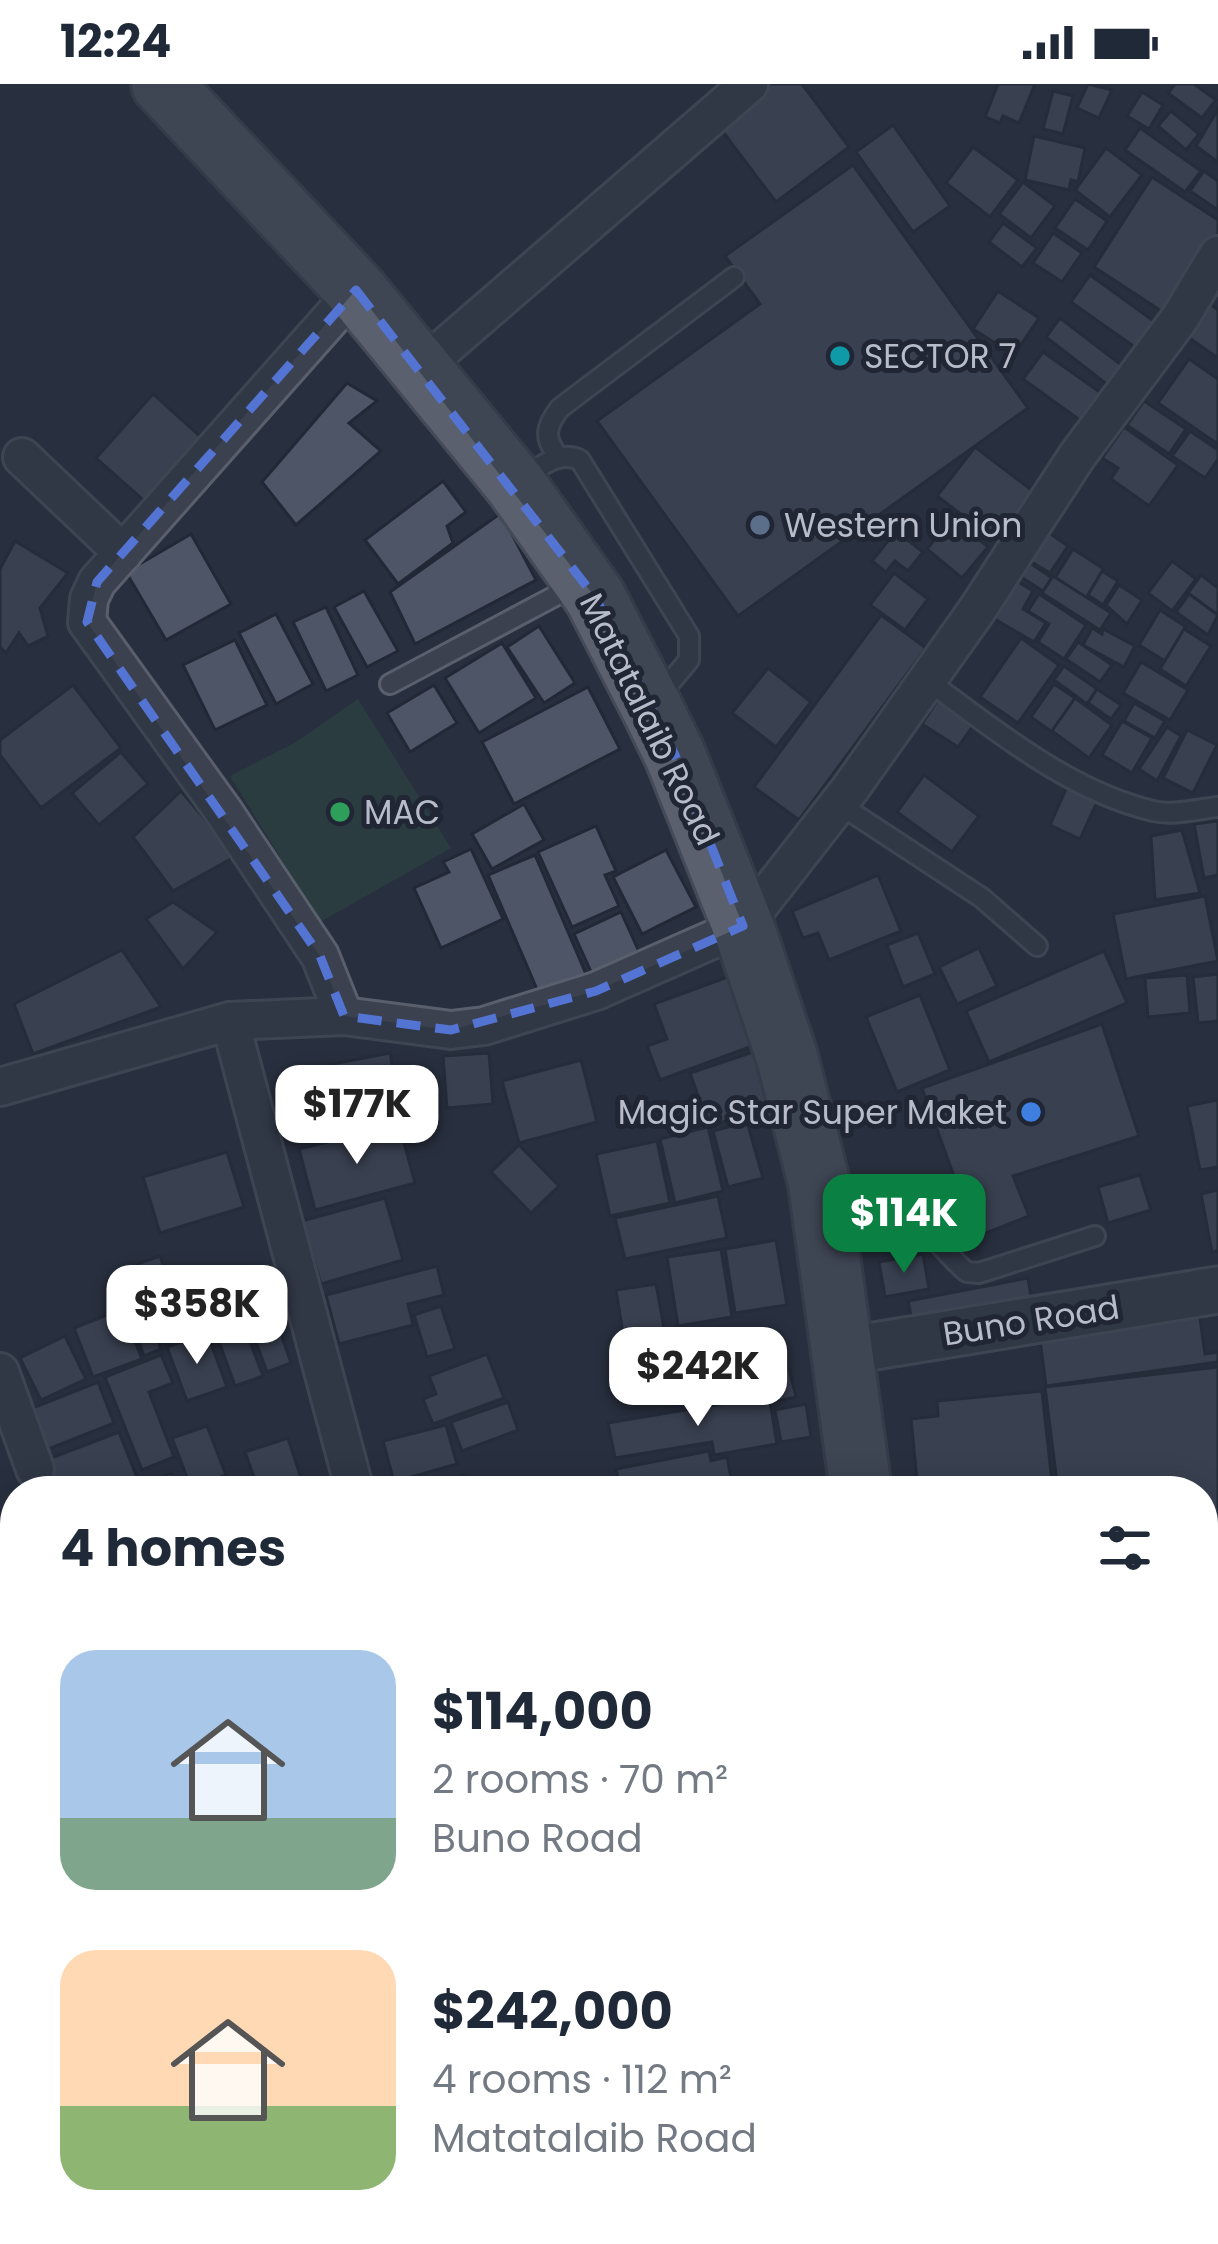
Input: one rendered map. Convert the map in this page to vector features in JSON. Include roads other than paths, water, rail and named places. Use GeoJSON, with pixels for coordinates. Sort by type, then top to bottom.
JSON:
{"type":"FeatureCollection","features":[{"type":"Feature","properties":{"kind":"main road","name":"Matatalaib Road"},"geometry":{"type":"LineString","coordinates":[[176,89],[422,367],[537,470],[584,581],[675,755],[743,926],[787,1057],[819,1184],[859,1476]]}},
{"type":"Feature","properties":{"kind":"street"},"geometry":{"type":"LineString","coordinates":[[422,367],[749,84]]}},
{"type":"Feature","properties":{"kind":"street"},"geometry":{"type":"LineString","coordinates":[[0,1087],[230,1021],[344,1016],[452,1030],[484,1026],[596,991],[743,926],[839,804],[927,680],[1078,456],[1180,318],[1218,255]]}},
{"type":"Feature","properties":{"kind":"street"},"geometry":{"type":"LineString","coordinates":[[344,1016],[320,956],[224,812],[87,622],[89,598],[97,582],[356,290]]}},
{"type":"Feature","properties":{"kind":"street"},"geometry":{"type":"LineString","coordinates":[[22,458],[123,553]]}},
{"type":"Feature","properties":{"kind":"street"},"geometry":{"type":"LineString","coordinates":[[230,1021],[352,1476]]}},
{"type":"Feature","properties":{"kind":"street","name":"Buno Road"},"geometry":{"type":"LineString","coordinates":[[844,1351],[1218,1290]]}},
{"type":"Feature","properties":{"kind":"street"},"geometry":{"type":"LineString","coordinates":[[0,1372],[35,1469]]}},
{"type":"Feature","properties":{"kind":"lane"},"geometry":{"type":"LineString","coordinates":[[537,470],[548,441],[547,424],[560,408],[734,278]]}},
{"type":"Feature","properties":{"kind":"lane"},"geometry":{"type":"LineString","coordinates":[[537,470],[569,455],[580,460],[689,636],[689,660],[651,706]]}},
{"type":"Feature","properties":{"kind":"lane"},"geometry":{"type":"LineString","coordinates":[[390,684],[584,581]]}},
{"type":"Feature","properties":{"kind":"lane"},"geometry":{"type":"LineString","coordinates":[[927,680],[1089,788],[1157,813],[1218,807]]}},
{"type":"Feature","properties":{"kind":"lane"},"geometry":{"type":"LineString","coordinates":[[839,804],[982,898],[1037,946]]}},
{"type":"Feature","properties":{"kind":"lane"},"geometry":{"type":"LineString","coordinates":[[828,1242],[900,1223],[913,1224],[930,1234],[968,1272],[980,1273],[1095,1236]]}},
{"type":"Feature","properties":{"kind":"place","name":"SECTOR 7"},"geometry":{"type":"Point","coordinates":[840,356]}},
{"type":"Feature","properties":{"kind":"place","name":"Western Union"},"geometry":{"type":"Point","coordinates":[760,525]}},
{"type":"Feature","properties":{"kind":"place","name":"MAC"},"geometry":{"type":"Point","coordinates":[340,812]}},
{"type":"Feature","properties":{"kind":"place","name":"Magic Star Super Maket"},"geometry":{"type":"Point","coordinates":[1031,1112]}}]}
